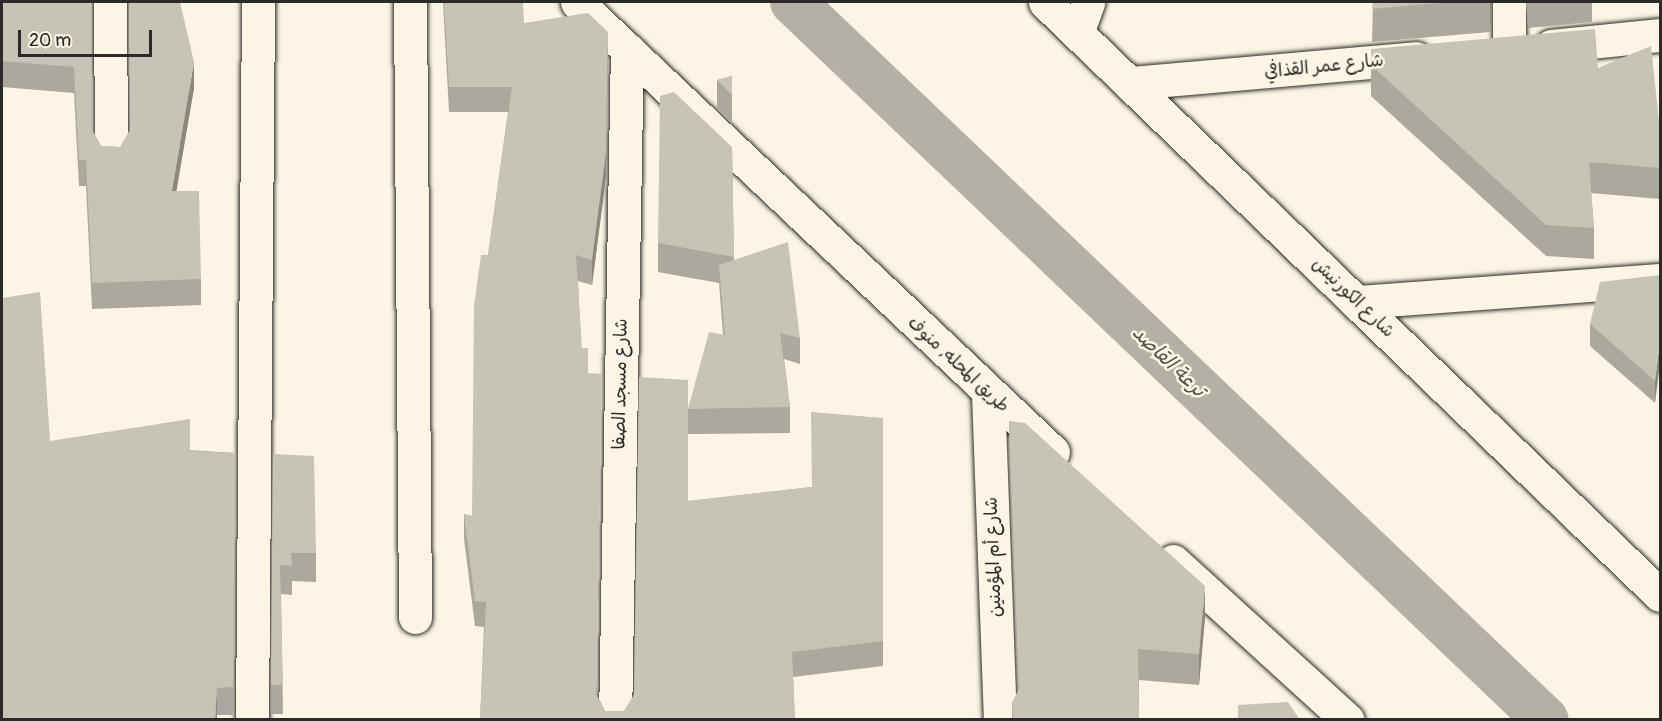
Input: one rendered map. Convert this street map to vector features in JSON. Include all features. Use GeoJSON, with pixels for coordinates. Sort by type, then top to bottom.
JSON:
{"type":"FeatureCollection","features":[{"type":"Feature","properties":{"kind":"street"},"geometry":{"type":"LineString","coordinates":[[110,2],[111,156]]}},
{"type":"Feature","properties":{"kind":"street"},"geometry":{"type":"LineString","coordinates":[[252,720],[258,2]]}},
{"type":"Feature","properties":{"kind":"street"},"geometry":{"type":"LineString","coordinates":[[410,2],[415,616]]}},
{"type":"Feature","properties":{"kind":"street","name":"طريق المحله, منوف"},"geometry":{"type":"LineString","coordinates":[[577,2],[988,394],[1076,473]]}},
{"type":"Feature","properties":{"kind":"street","name":"شارع الكورنيش"},"geometry":{"type":"LineString","coordinates":[[1046,2],[1660,595]]}},
{"type":"Feature","properties":{"kind":"street"},"geometry":{"type":"LineString","coordinates":[[1077,33],[1088,2]]}},
{"type":"Feature","properties":{"kind":"street"},"geometry":{"type":"LineString","coordinates":[[1509,2],[1509,51]]}},
{"type":"Feature","properties":{"kind":"street"},"geometry":{"type":"LineString","coordinates":[[1476,54],[1660,35]]}},
{"type":"Feature","properties":{"kind":"street","name":"شارع مسجد الصفا"},"geometry":{"type":"LineString","coordinates":[[615,720],[627,49]]}},
{"type":"Feature","properties":{"kind":"street","name":"شارع عمر القذافي"},"geometry":{"type":"LineString","coordinates":[[1131,83],[1442,56]]}},
{"type":"Feature","properties":{"kind":"street"},"geometry":{"type":"LineString","coordinates":[[1358,302],[1660,280]]}},
{"type":"Feature","properties":{"kind":"street","name":"شارع أم المؤمنين"},"geometry":{"type":"LineString","coordinates":[[988,394],[1000,720]]}},
{"type":"Feature","properties":{"kind":"street"},"geometry":{"type":"LineString","coordinates":[[1146,537],[1348,720]]}},
{"type":"Feature","properties":{"kind":"building"},"geometry":{"type":"Polygon","coordinates":[[[2,2],[91,2],[92,130],[101,146],[120,147],[130,130],[129,2],[180,2],[194,62],[172,191],[199,191],[201,279],[92,283],[86,160],[79,160],[74,67],[2,61],[2,2]]]}},
{"type":"Feature","properties":{"kind":"building"},"geometry":{"type":"Polygon","coordinates":[[[444,2],[523,2],[524,23],[588,13],[608,32],[606,152],[592,260],[576,255],[582,348],[588,348],[588,373],[602,374],[596,695],[605,711],[624,711],[634,695],[639,377],[688,380],[688,501],[812,487],[811,412],[883,418],[883,641],[792,652],[795,720],[480,720],[486,602],[475,601],[464,514],[472,516],[474,306],[481,255],[488,255],[512,87],[449,87],[444,2]]]}},
{"type":"Feature","properties":{"kind":"building"},"geometry":{"type":"Polygon","coordinates":[[[1373,2],[1450,2],[1372,9],[1373,2]]]}},
{"type":"Feature","properties":{"kind":"building"},"geometry":{"type":"Polygon","coordinates":[[[1595,29],[1598,68],[1651,46],[1660,130],[1660,168],[1589,162],[1594,228],[1546,225],[1371,65],[1371,49],[1595,29]]]}},
{"type":"Feature","properties":{"kind":"building"},"geometry":{"type":"Polygon","coordinates":[[[732,76],[732,95],[717,80],[732,76]]]}},
{"type":"Feature","properties":{"kind":"building"},"geometry":{"type":"Polygon","coordinates":[[[674,92],[732,147],[734,257],[658,243],[660,96],[674,92]]]}},
{"type":"Feature","properties":{"kind":"building"},"geometry":{"type":"Polygon","coordinates":[[[788,242],[800,338],[780,333],[790,407],[688,409],[709,332],[725,335],[719,265],[788,242]]]}},
{"type":"Feature","properties":{"kind":"building"},"geometry":{"type":"Polygon","coordinates":[[[1660,275],[1660,341],[1655,381],[1590,324],[1600,282],[1660,275]]]}},
{"type":"Feature","properties":{"kind":"building"},"geometry":{"type":"Polygon","coordinates":[[[40,292],[50,441],[190,419],[190,451],[235,453],[233,687],[217,688],[215,720],[2,720],[2,298],[40,292]]]}},
{"type":"Feature","properties":{"kind":"building"},"geometry":{"type":"Polygon","coordinates":[[[1009,421],[1025,423],[1205,586],[1199,654],[1138,649],[1139,720],[1013,720],[1012,703],[1019,689],[1009,421]]]}},
{"type":"Feature","properties":{"kind":"building"},"geometry":{"type":"Polygon","coordinates":[[[273,454],[314,456],[316,553],[291,553],[292,566],[280,565],[283,685],[271,685],[273,454]]]}},
{"type":"Feature","properties":{"kind":"building"},"geometry":{"type":"Polygon","coordinates":[[[1288,702],[1300,720],[1238,720],[1238,705],[1288,702]]]}},
{"type":"Feature","properties":{"kind":"waterway","name":"ترعة القاصد"},"geometry":{"type":"LineString","coordinates":[[793,2],[1546,720]]}}]}
